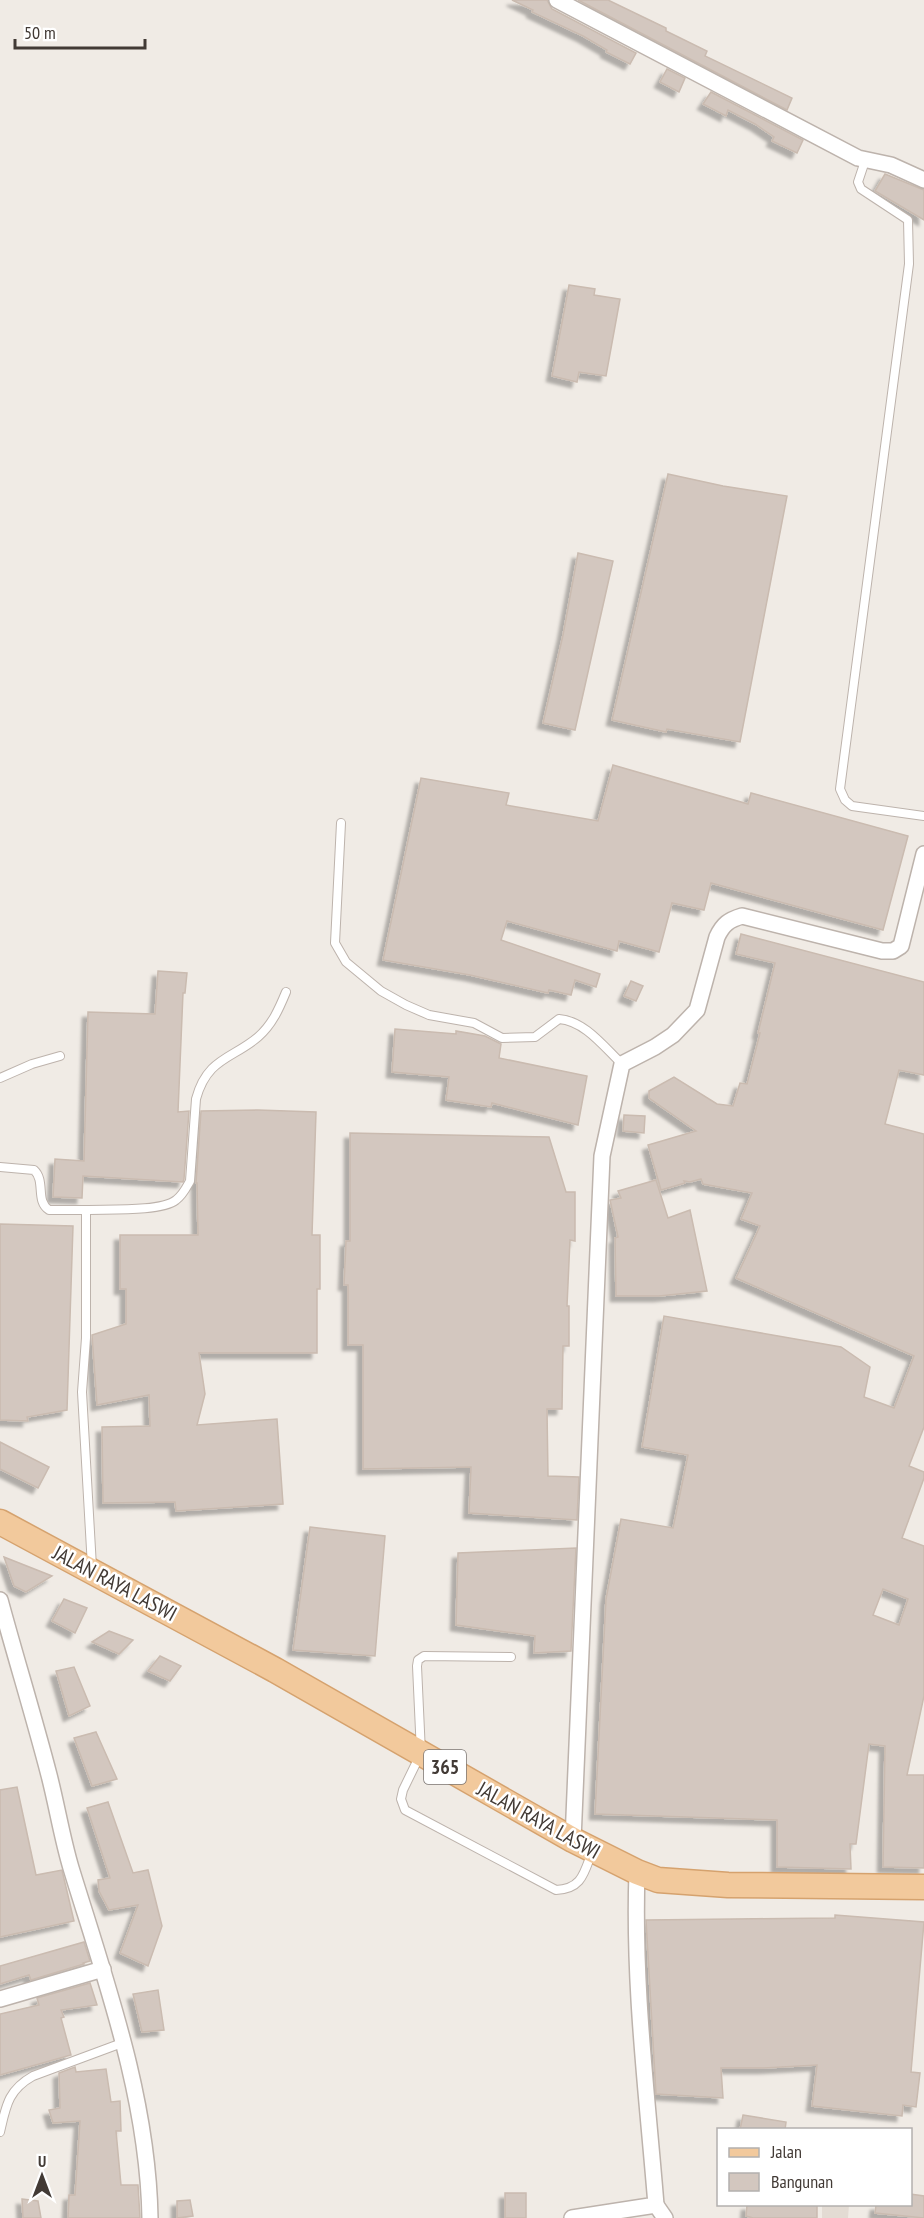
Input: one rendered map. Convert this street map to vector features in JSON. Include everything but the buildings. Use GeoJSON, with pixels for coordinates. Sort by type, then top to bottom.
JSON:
{"type":"FeatureCollection","features":[{"type":"Feature","properties":{"kind":"main road","name":"JALAN RAYA LASWI"},"geometry":{"type":"LineString","coordinates":[[0,1522],[275,1670],[583,1846],[637,1872],[658,1880],[728,1885],[924,1887]]}},
{"type":"Feature","properties":{"kind":"street"},"geometry":{"type":"LineString","coordinates":[[556,0],[865,161],[891,165],[924,180]]}},
{"type":"Feature","properties":{"kind":"street"},"geometry":{"type":"LineString","coordinates":[[583,1846],[602,1156],[622,1064],[673,1035],[697,1010],[717,937],[723,926],[732,919],[742,916],[882,951],[893,951],[901,946],[924,854]]}},
{"type":"Feature","properties":{"kind":"street"},"geometry":{"type":"LineString","coordinates":[[0,1600],[49,1775],[70,1865],[103,1969],[138,2103],[150,2178],[150,2218]]}},
{"type":"Feature","properties":{"kind":"street"},"geometry":{"type":"LineString","coordinates":[[637,1872],[635,1929],[640,2034],[656,2205],[665,2218]]}},
{"type":"Feature","properties":{"kind":"street"},"geometry":{"type":"LineString","coordinates":[[0,1999],[103,1969]]}},
{"type":"Feature","properties":{"kind":"street"},"geometry":{"type":"LineString","coordinates":[[572,2218],[656,2205]]}},
{"type":"Feature","properties":{"kind":"lane"},"geometry":{"type":"LineString","coordinates":[[865,161],[859,179],[861,189],[908,220],[909,264],[840,789],[845,800],[852,806],[924,816]]}},
{"type":"Feature","properties":{"kind":"lane"},"geometry":{"type":"LineString","coordinates":[[341,823],[336,944],[346,962],[381,991],[406,1005],[429,1015],[474,1023],[502,1038],[535,1036],[559,1019],[567,1019],[590,1033],[622,1064]]}},
{"type":"Feature","properties":{"kind":"lane"},"geometry":{"type":"LineString","coordinates":[[0,1167],[34,1170],[40,1178],[42,1202],[49,1210],[162,1207],[176,1201],[185,1192],[190,1181],[196,1099],[199,1087],[218,1062],[257,1037],[271,1023],[286,992]]}},
{"type":"Feature","properties":{"kind":"lane"},"geometry":{"type":"LineString","coordinates":[[0,1078],[32,1064],[60,1056]]}},
{"type":"Feature","properties":{"kind":"lane"},"geometry":{"type":"LineString","coordinates":[[86,1210],[86,1338],[82,1392],[93,1571]]}},
{"type":"Feature","properties":{"kind":"lane"},"geometry":{"type":"LineString","coordinates":[[511,1657],[424,1656],[418,1660],[421,1753],[403,1790],[401,1799],[405,1810],[556,1890],[565,1890],[582,1879],[583,1846]]}},
{"type":"Feature","properties":{"kind":"lane"},"geometry":{"type":"LineString","coordinates":[[0,2132],[5,2108],[20,2084],[33,2076],[122,2043]]}},
{"type":"Feature","properties":{"kind":"shaded area"},"geometry":{"type":"Polygon","coordinates":[[[822,2206],[849,2206],[848,2218],[822,2218],[822,2206]]]}}]}
